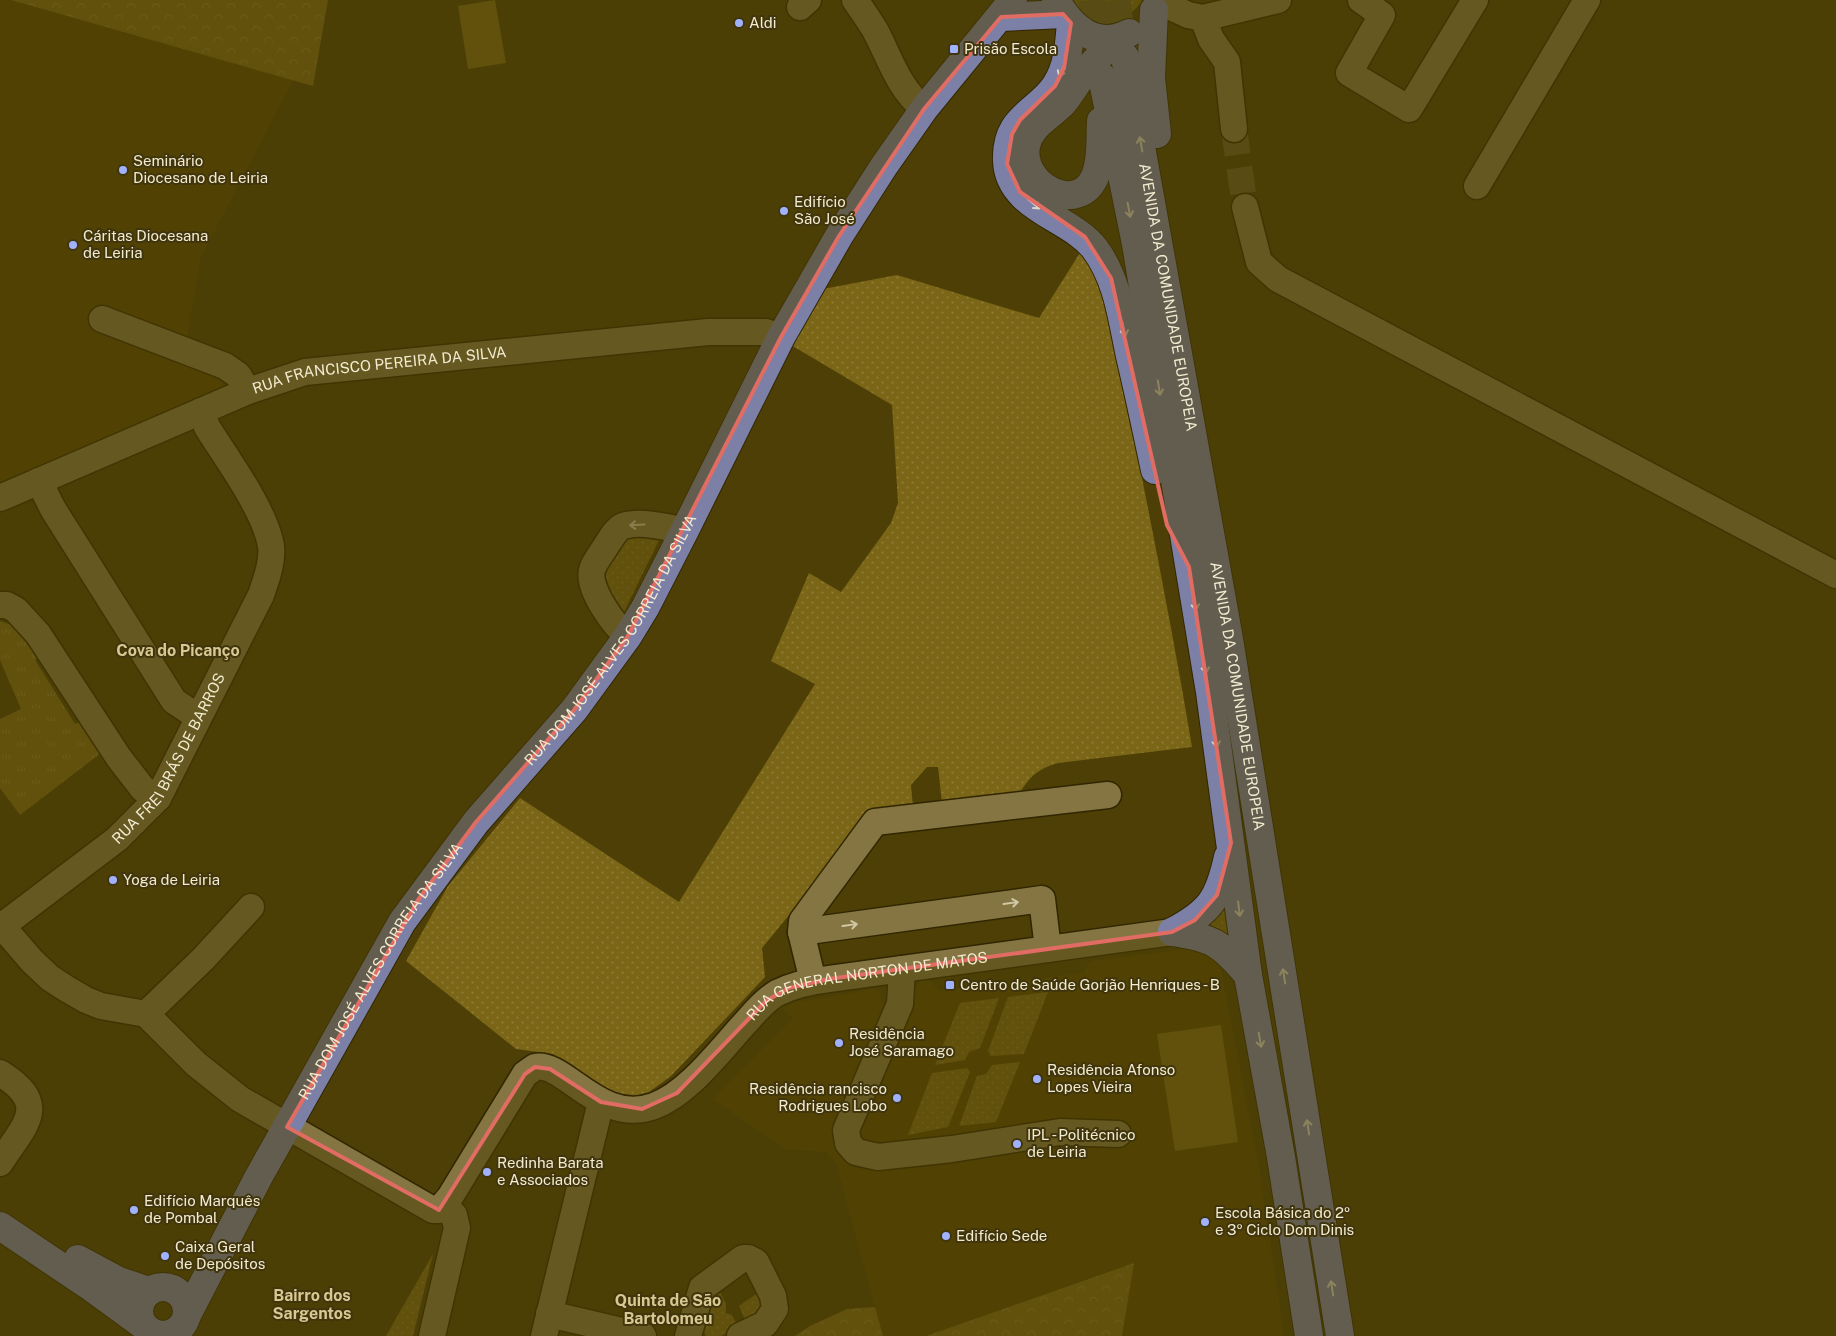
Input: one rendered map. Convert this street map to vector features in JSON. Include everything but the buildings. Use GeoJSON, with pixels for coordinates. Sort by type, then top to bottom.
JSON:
{"type":"FeatureCollection","features":[{"type":"Feature","properties":{"kind":"main road"},"geometry":{"type":"LineString","coordinates":[[1063,12],[1077,29],[1095,37],[1108,39],[1122,47],[1157,4]]}},
{"type":"Feature","properties":{"kind":"main road"},"geometry":{"type":"LineString","coordinates":[[1157,4],[1150,78],[1152,101],[1225,542],[1231,592],[1230,639]]}},
{"type":"Feature","properties":{"kind":"main road","name":"RUA DOM JOSÉ ALVES CORREIA DA SILVA"},"geometry":{"type":"LineString","coordinates":[[183,1325],[213,1260],[389,944],[418,900],[476,822],[574,710],[628,636],[645,608],[781,337],[839,236],[884,166],[924,109],[1007,8],[1063,12]]}},
{"type":"Feature","properties":{"kind":"main road"},"geometry":{"type":"LineString","coordinates":[[1063,12],[1064,68],[1055,86],[1020,120],[1012,134],[1007,151],[1007,164],[1012,179],[1020,192],[1034,205],[1085,237],[1095,249],[1111,278],[1117,295],[1167,525],[1188,567]]}},
{"type":"Feature","properties":{"kind":"main road","name":"AVENIDA DA COMUNIDADE EUROPEIA"},"geometry":{"type":"LineString","coordinates":[[1309,1336],[1281,1157],[1248,975],[1210,692],[1136,244],[1102,77],[1100,154],[1097,172],[1093,180],[1083,190],[1068,196],[1059,195],[1042,186],[1034,178],[1027,162],[1026,145],[1036,126],[1061,105],[1103,52],[1122,47],[1230,639],[1340,1336]]}},
{"type":"Feature","properties":{"kind":"main road"},"geometry":{"type":"LineString","coordinates":[[1172,932],[1195,920],[1213,903],[1220,888],[1231,843]]}},
{"type":"Feature","properties":{"kind":"main road"},"geometry":{"type":"LineString","coordinates":[[1172,932],[1201,936],[1217,944],[1228,951],[1248,975]]}},
{"type":"Feature","properties":{"kind":"main road"},"geometry":{"type":"LineString","coordinates":[[0,1208],[97,1271],[119,1282],[180,1294],[186,1307],[183,1325],[171,1334],[156,1335],[147,1331],[88,1285],[0,1226]]}},
{"type":"Feature","properties":{"kind":"main road","name":"RUA DOM JOSÉ ALVES CORREIA DA SILVA"},"geometry":{"type":"LineString","coordinates":[[158,1289],[213,1260]]}},
{"type":"Feature","properties":{"kind":"main road"},"geometry":{"type":"LineString","coordinates":[[147,1331],[138,1310],[140,1303],[158,1289]]}},
{"type":"Feature","properties":{"kind":"street"},"geometry":{"type":"LineString","coordinates":[[856,0],[875,30],[902,85],[913,100],[924,109]]}},
{"type":"Feature","properties":{"kind":"street"},"geometry":{"type":"LineString","coordinates":[[1157,4],[1203,18],[1278,0]]}},
{"type":"Feature","properties":{"kind":"street"},"geometry":{"type":"LineString","coordinates":[[1361,0],[1382,15],[1349,73],[1409,109],[1475,0]]}},
{"type":"Feature","properties":{"kind":"street"},"geometry":{"type":"LineString","coordinates":[[1477,186],[1587,0]]}},
{"type":"Feature","properties":{"kind":"street"},"geometry":{"type":"LineString","coordinates":[[1203,18],[1211,39],[1228,62],[1234,129]]}},
{"type":"Feature","properties":{"kind":"street"},"geometry":{"type":"LineString","coordinates":[[1244,208],[1259,262],[1278,279],[1836,575]]}},
{"type":"Feature","properties":{"kind":"street"},"geometry":{"type":"LineString","coordinates":[[102,319],[225,366],[238,375],[248,391]]}},
{"type":"Feature","properties":{"kind":"street","name":"RUA FRANCISCO PEREIRA DA SILVA"},"geometry":{"type":"LineString","coordinates":[[0,498],[248,391],[289,376],[326,368],[708,332],[766,332],[781,337]]}},
{"type":"Feature","properties":{"kind":"street","name":"RUA FREI BRÁS DE BARROS"},"geometry":{"type":"LineString","coordinates":[[1,925],[117,839],[158,798],[261,595],[270,560],[271,546],[260,515],[207,427],[201,411]]}},
{"type":"Feature","properties":{"kind":"street"},"geometry":{"type":"LineString","coordinates":[[39,481],[53,509],[174,701],[198,717]]}},
{"type":"Feature","properties":{"kind":"street"},"geometry":{"type":"LineString","coordinates":[[628,636],[620,630],[608,614],[594,587],[591,571],[611,537],[622,527],[639,524],[685,530]]}},
{"type":"Feature","properties":{"kind":"street"},"geometry":{"type":"LineString","coordinates":[[0,605],[7,605],[16,610],[38,634],[119,758],[143,789],[158,798]]}},
{"type":"Feature","properties":{"kind":"street"},"geometry":{"type":"LineString","coordinates":[[813,981],[801,932],[802,921],[807,911],[875,822],[1108,795]]}},
{"type":"Feature","properties":{"kind":"street"},"geometry":{"type":"LineString","coordinates":[[801,932],[1042,899],[1048,949]]}},
{"type":"Feature","properties":{"kind":"street"},"geometry":{"type":"LineString","coordinates":[[146,1014],[203,959],[250,907]]}},
{"type":"Feature","properties":{"kind":"street"},"geometry":{"type":"LineString","coordinates":[[1,925],[32,961],[50,978],[66,989],[101,1006],[146,1014],[216,1082],[240,1099],[432,1210],[439,1210],[445,1206],[454,1215],[457,1228],[432,1336]]}},
{"type":"Feature","properties":{"kind":"street","name":"RUA GENERAL NORTON DE MATOS"},"geometry":{"type":"LineString","coordinates":[[445,1206],[524,1074],[540,1066],[550,1069],[601,1102],[632,1110],[654,1106],[666,1100],[703,1069],[766,1001],[789,988],[813,981],[1172,932]]}},
{"type":"Feature","properties":{"kind":"street"},"geometry":{"type":"LineString","coordinates":[[902,969],[900,1004],[846,1130],[848,1143],[856,1152],[878,1156],[952,1149],[1060,1132],[1118,1134]]}},
{"type":"Feature","properties":{"kind":"street"},"geometry":{"type":"LineString","coordinates":[[0,1073],[18,1084],[25,1091],[29,1104],[29,1118],[0,1163]]}},
{"type":"Feature","properties":{"kind":"street"},"geometry":{"type":"LineString","coordinates":[[601,1102],[546,1325],[643,1336]]}},
{"type":"Feature","properties":{"kind":"street"},"geometry":{"type":"LineString","coordinates":[[688,1336],[702,1288],[743,1258],[748,1258],[756,1262],[773,1296],[775,1309],[765,1324],[740,1336]]}},
{"type":"Feature","properties":{"kind":"highlighted area"},"geometry":{"type":"Polygon","coordinates":[[[1063,14],[1071,23],[1064,68],[1055,86],[1020,120],[1012,134],[1007,164],[1020,192],[1085,237],[1111,278],[1167,525],[1189,567],[1231,843],[1217,895],[1195,920],[1172,932],[829,979],[789,988],[766,1001],[677,1093],[642,1109],[601,1102],[550,1069],[535,1067],[525,1074],[439,1210],[287,1127],[418,900],[476,822],[574,710],[628,636],[781,337],[839,236],[924,109],[1001,17],[1063,14]]]}},
{"type":"Feature","properties":{"kind":"shaded area","name":"Seminário Diocesano de Leiria"},"geometry":{"type":"Polygon","coordinates":[[[0,0],[11,0],[293,80],[200,259],[186,342],[225,366],[222,387],[0,483],[0,0]]]}},
{"type":"Feature","properties":{"kind":"shaded area","name":"IPL - Politécnico de Leiria"},"geometry":{"type":"Polygon","coordinates":[[[1195,948],[1215,958],[1220,966],[1259,1167],[1284,1336],[1122,1336],[1133,1263],[926,1336],[883,1336],[836,1162],[826,1152],[786,1149],[713,1099],[793,1018],[783,1009],[793,1003],[874,989],[880,992],[881,1002],[910,1005],[916,987],[924,979],[932,982],[939,991],[1084,973],[1088,964],[1093,961],[1195,948]]]}},
{"type":"Feature","properties":{"kind":"green space"},"geometry":{"type":"Polygon","coordinates":[[[11,0],[328,0],[313,86],[11,0]]]}},
{"type":"Feature","properties":{"kind":"green space"},"geometry":{"type":"Polygon","coordinates":[[[495,0],[506,63],[468,69],[458,6],[495,0]]]}},
{"type":"Feature","properties":{"kind":"green space"},"geometry":{"type":"Polygon","coordinates":[[[1070,0],[1142,0],[1125,17],[1102,23],[1086,18],[1070,0]]]}},
{"type":"Feature","properties":{"kind":"green space"},"geometry":{"type":"Polygon","coordinates":[[[1083,248],[1100,281],[1111,322],[1169,618],[1192,747],[1058,763],[1035,774],[1019,794],[942,803],[938,767],[927,767],[911,785],[913,807],[871,815],[762,948],[765,977],[671,1076],[649,1092],[628,1097],[615,1095],[553,1054],[516,1049],[406,961],[448,886],[520,798],[679,902],[815,684],[771,661],[809,573],[841,592],[891,523],[898,503],[892,405],[791,345],[823,289],[897,275],[1039,318],[1083,248]]]}},
{"type":"Feature","properties":{"kind":"green space"},"geometry":{"type":"Polygon","coordinates":[[[661,536],[624,612],[607,589],[603,572],[623,538],[661,536]]]}},
{"type":"Feature","properties":{"kind":"green space"},"geometry":{"type":"Polygon","coordinates":[[[0,621],[20,628],[40,656],[35,660],[75,724],[81,721],[101,753],[20,815],[0,788],[0,719],[21,709],[0,660],[0,621]]]}},
{"type":"Feature","properties":{"kind":"green space"},"geometry":{"type":"Polygon","coordinates":[[[1225,888],[1235,951],[1210,934],[1204,921],[1225,888]]]}},
{"type":"Feature","properties":{"kind":"green space"},"geometry":{"type":"Polygon","coordinates":[[[1048,992],[1024,1054],[991,1056],[988,1051],[1008,997],[1048,992]]]}},
{"type":"Feature","properties":{"kind":"green space"},"geometry":{"type":"Polygon","coordinates":[[[999,998],[980,1048],[969,1052],[965,1060],[935,1065],[960,1003],[999,998]]]}},
{"type":"Feature","properties":{"kind":"green space"},"geometry":{"type":"Polygon","coordinates":[[[1221,1025],[1238,1142],[1175,1151],[1157,1034],[1221,1025]]]}},
{"type":"Feature","properties":{"kind":"green space"},"geometry":{"type":"Polygon","coordinates":[[[1020,1062],[996,1122],[959,1126],[977,1076],[986,1074],[992,1065],[1020,1062]]]}},
{"type":"Feature","properties":{"kind":"green space"},"geometry":{"type":"Polygon","coordinates":[[[967,1068],[970,1072],[948,1127],[908,1135],[932,1073],[967,1068]]]}},
{"type":"Feature","properties":{"kind":"green space"},"geometry":{"type":"Polygon","coordinates":[[[433,1254],[413,1336],[386,1336],[433,1254]]]}},
{"type":"Feature","properties":{"kind":"green space"},"geometry":{"type":"Polygon","coordinates":[[[1134,1263],[1122,1336],[926,1336],[1134,1263]]]}},
{"type":"Feature","properties":{"kind":"green space"},"geometry":{"type":"Polygon","coordinates":[[[718,1288],[726,1304],[726,1313],[732,1315],[738,1327],[721,1336],[706,1336],[704,1318],[711,1298],[718,1288]]]}},
{"type":"Feature","properties":{"kind":"green space"},"geometry":{"type":"Polygon","coordinates":[[[759,1292],[764,1303],[760,1312],[746,1322],[739,1306],[759,1292]]]}},
{"type":"Feature","properties":{"kind":"green space"},"geometry":{"type":"Polygon","coordinates":[[[875,1307],[883,1336],[795,1336],[810,1326],[847,1309],[875,1307]]]}},
{"type":"Feature","properties":{"kind":"tunnel"},"geometry":{"type":"LineString","coordinates":[[1092,0],[1100,60]]}},
{"type":"Feature","properties":{"kind":"tunnel"},"geometry":{"type":"LineString","coordinates":[[1116,0],[1125,57]]}},
{"type":"Feature","properties":{"kind":"tunnel"},"geometry":{"type":"LineString","coordinates":[[1234,129],[1245,207]]}},
{"type":"Feature","properties":{"kind":"place","name":"Aldi"},"geometry":{"type":"Point","coordinates":[739,23]}},
{"type":"Feature","properties":{"kind":"place","name":"Prisão Escola"},"geometry":{"type":"Point","coordinates":[954,49]}},
{"type":"Feature","properties":{"kind":"place","name":"Seminário Diocesano de Leiria"},"geometry":{"type":"Point","coordinates":[123,170]}},
{"type":"Feature","properties":{"kind":"place","name":"Edifício São José"},"geometry":{"type":"Point","coordinates":[784,211]}},
{"type":"Feature","properties":{"kind":"place","name":"Cáritas Diocesana de Leiria"},"geometry":{"type":"Point","coordinates":[73,245]}},
{"type":"Feature","properties":{"kind":"place","name":"Yoga de Leiria"},"geometry":{"type":"Point","coordinates":[113,880]}},
{"type":"Feature","properties":{"kind":"place","name":"Centro de Saúde Gorjão Henriques - B"},"geometry":{"type":"Point","coordinates":[950,985]}},
{"type":"Feature","properties":{"kind":"place","name":"Residência José Saramago"},"geometry":{"type":"Point","coordinates":[839,1043]}},
{"type":"Feature","properties":{"kind":"place","name":"Residência Afonso Lopes Vieira"},"geometry":{"type":"Point","coordinates":[1037,1079]}},
{"type":"Feature","properties":{"kind":"place","name":"Residência rancisco Rodrigues Lobo"},"geometry":{"type":"Point","coordinates":[897,1098]}},
{"type":"Feature","properties":{"kind":"place","name":"IPL - Politécnico de Leiria"},"geometry":{"type":"Point","coordinates":[1017,1144]}},
{"type":"Feature","properties":{"kind":"place","name":"Redinha Barata e Associados"},"geometry":{"type":"Point","coordinates":[487,1172]}},
{"type":"Feature","properties":{"kind":"place","name":"Edifício Marquês de Pombal"},"geometry":{"type":"Point","coordinates":[134,1210]}},
{"type":"Feature","properties":{"kind":"place","name":"Escola Básica do 2º e 3º Ciclo Dom Dinis"},"geometry":{"type":"Point","coordinates":[1205,1222]}},
{"type":"Feature","properties":{"kind":"place","name":"Edifício Sede"},"geometry":{"type":"Point","coordinates":[946,1236]}},
{"type":"Feature","properties":{"kind":"place","name":"Caixa Geral de Depósitos"},"geometry":{"type":"Point","coordinates":[165,1256]}},
{"type":"Feature","properties":{"kind":"district","name":"Cova do Picanço"},"geometry":{"type":"Point","coordinates":[178,650]}},
{"type":"Feature","properties":{"kind":"district","name":"Bairro dos Sargentos"},"geometry":{"type":"Point","coordinates":[312,1304]}},
{"type":"Feature","properties":{"kind":"district","name":"Quinta de São Bartolomeu"},"geometry":{"type":"Point","coordinates":[668,1309]}}]}
